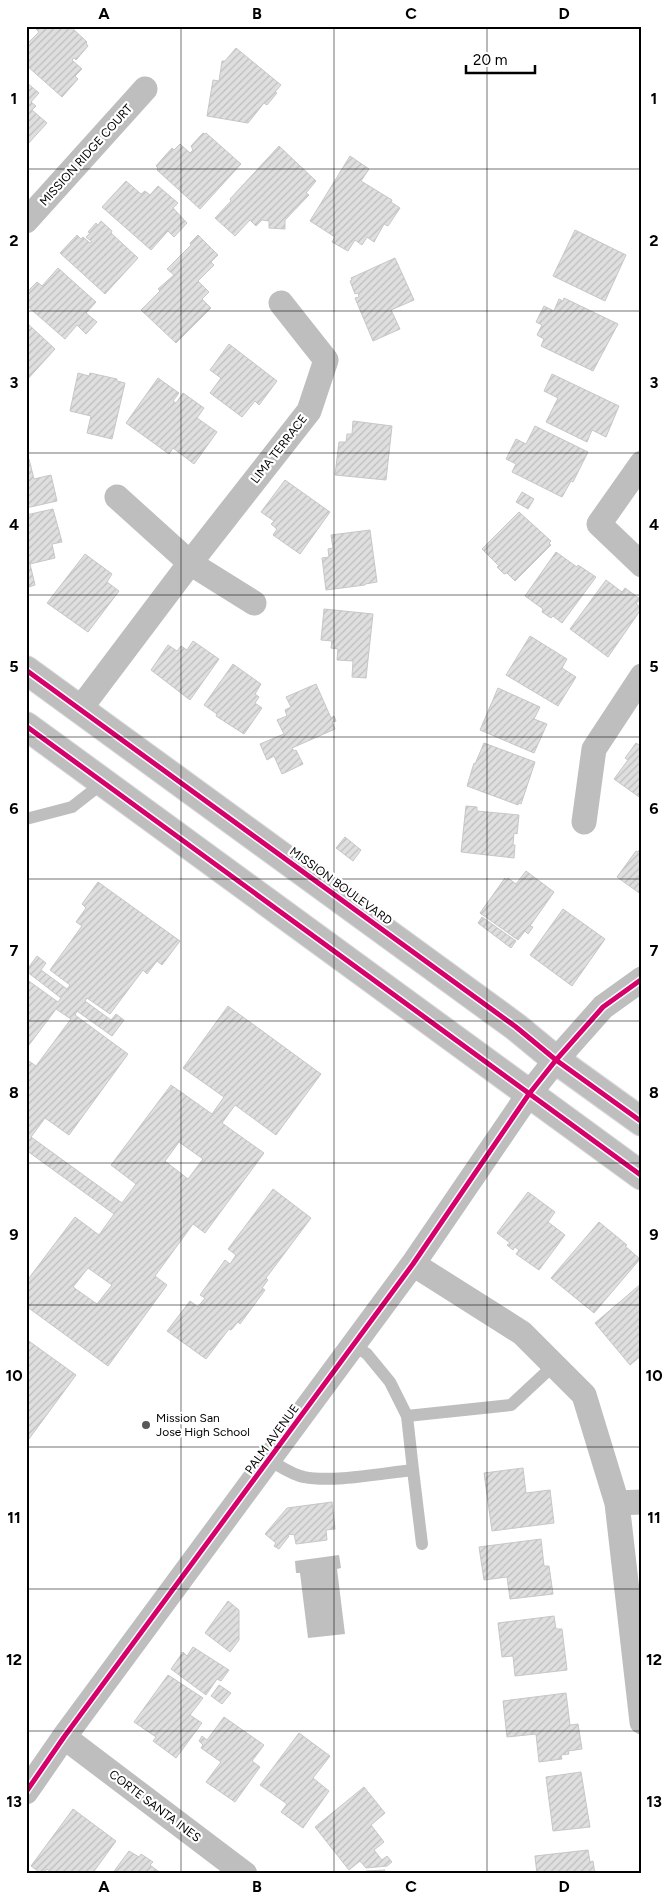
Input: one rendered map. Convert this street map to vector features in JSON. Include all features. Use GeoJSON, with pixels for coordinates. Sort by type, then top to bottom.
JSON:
{"type":"FeatureCollection","features":[{"type":"Feature","properties":{"kind":"main road","name":"MISSION BOULEVARD"},"geometry":{"type":"LineString","coordinates":[[26,670],[516,1026],[556,1060],[642,1122]]}},
{"type":"Feature","properties":{"kind":"main road"},"geometry":{"type":"LineString","coordinates":[[26,726],[642,1176]]}},
{"type":"Feature","properties":{"kind":"street","name":"MISSION RIDGE COURT"},"geometry":{"type":"LineString","coordinates":[[26,221],[145,88]]}},
{"type":"Feature","properties":{"kind":"street","name":"LIMA TERRACE"},"geometry":{"type":"LineString","coordinates":[[80,709],[190,563],[309,411],[326,360],[281,303]]}},
{"type":"Feature","properties":{"kind":"street"},"geometry":{"type":"LineString","coordinates":[[642,463],[599,524],[642,565]]}},
{"type":"Feature","properties":{"kind":"street"},"geometry":{"type":"LineString","coordinates":[[117,497],[190,563],[254,602]]}},
{"type":"Feature","properties":{"kind":"street"},"geometry":{"type":"LineString","coordinates":[[584,822],[594,749],[642,676]]}},
{"type":"Feature","properties":{"kind":"street","name":"PALM AVENUE"},"geometry":{"type":"LineString","coordinates":[[26,1792],[414,1264],[529,1094],[603,1007],[642,979]]}},
{"type":"Feature","properties":{"kind":"street"},"geometry":{"type":"LineString","coordinates":[[414,1264],[522,1333],[584,1395],[630,1502],[642,1722]]}},
{"type":"Feature","properties":{"kind":"street","name":"CORTE SANTA INES"},"geometry":{"type":"LineString","coordinates":[[64,1738],[245,1874]]}},
{"type":"Feature","properties":{"kind":"lane"},"geometry":{"type":"LineString","coordinates":[[26,818],[72,807],[104,782]]}},
{"type":"Feature","properties":{"kind":"lane"},"geometry":{"type":"LineString","coordinates":[[354,1345],[367,1354],[390,1382],[406,1416],[422,1544]]}},
{"type":"Feature","properties":{"kind":"lane"},"geometry":{"type":"LineString","coordinates":[[406,1416],[511,1405],[554,1366]]}},
{"type":"Feature","properties":{"kind":"lane"},"geometry":{"type":"LineString","coordinates":[[269,1460],[304,1478],[331,1478],[412,1470]]}},
{"type":"Feature","properties":{"kind":"shaded area"},"geometry":{"type":"Polygon","coordinates":[[[339,1555],[341,1568],[337,1569],[345,1634],[308,1638],[300,1573],[296,1573],[295,1561],[339,1555]]]}},
{"type":"Feature","properties":{"kind":"building"},"geometry":{"type":"Polygon","coordinates":[[[33,26],[70,26],[87,42],[88,46],[76,60],[74,58],[72,60],[82,69],[75,76],[78,79],[62,97],[26,65],[26,45],[39,32],[33,26]]]}},
{"type":"Feature","properties":{"kind":"building"},"geometry":{"type":"Polygon","coordinates":[[[236,48],[281,85],[267,105],[264,103],[248,123],[207,116],[213,80],[219,81],[222,61],[225,61],[236,48]]]}},
{"type":"Feature","properties":{"kind":"building"},"geometry":{"type":"Polygon","coordinates":[[[26,82],[39,93],[31,102],[36,106],[32,110],[47,123],[26,146],[26,82]]]}},
{"type":"Feature","properties":{"kind":"building"},"geometry":{"type":"Polygon","coordinates":[[[203,133],[206,133],[241,164],[200,209],[157,170],[156,166],[172,148],[174,150],[180,144],[190,153],[193,150],[191,146],[203,133]]]}},
{"type":"Feature","properties":{"kind":"building"},"geometry":{"type":"Polygon","coordinates":[[[279,146],[316,181],[306,193],[309,195],[285,220],[285,229],[269,228],[269,221],[262,220],[256,226],[250,220],[235,236],[215,218],[279,146]]]}},
{"type":"Feature","properties":{"kind":"building"},"geometry":{"type":"Polygon","coordinates":[[[350,156],[369,169],[361,181],[392,200],[391,202],[400,208],[388,226],[384,224],[374,242],[367,237],[362,245],[355,240],[348,251],[332,242],[335,237],[310,221],[350,156]]]}},
{"type":"Feature","properties":{"kind":"building"},"geometry":{"type":"Polygon","coordinates":[[[126,181],[141,194],[145,191],[150,195],[158,186],[178,203],[173,208],[187,223],[174,237],[168,231],[151,250],[102,207],[126,181]]]}},
{"type":"Feature","properties":{"kind":"building"},"geometry":{"type":"Polygon","coordinates":[[[101,221],[138,258],[105,294],[60,253],[77,235],[81,239],[83,237],[90,243],[92,242],[86,237],[90,233],[88,232],[96,223],[98,225],[101,221]]]}},
{"type":"Feature","properties":{"kind":"building"},"geometry":{"type":"Polygon","coordinates":[[[575,230],[626,255],[605,301],[553,276],[575,230]]]}},
{"type":"Feature","properties":{"kind":"building"},"geometry":{"type":"Polygon","coordinates":[[[198,235],[218,255],[211,262],[214,265],[198,281],[209,292],[202,299],[211,308],[176,343],[141,310],[160,291],[158,289],[174,275],[167,269],[191,245],[190,243],[198,235]]]}},
{"type":"Feature","properties":{"kind":"building"},"geometry":{"type":"Polygon","coordinates":[[[395,258],[414,300],[391,310],[400,329],[373,341],[355,298],[359,297],[358,293],[355,294],[350,281],[352,280],[351,278],[395,258]]]}},
{"type":"Feature","properties":{"kind":"building"},"geometry":{"type":"Polygon","coordinates":[[[58,268],[96,302],[86,313],[97,322],[86,334],[77,325],[65,339],[26,305],[26,293],[37,282],[42,286],[58,268]]]}},
{"type":"Feature","properties":{"kind":"building"},"geometry":{"type":"Polygon","coordinates":[[[564,298],[618,324],[593,371],[541,346],[544,339],[537,335],[542,325],[536,322],[544,306],[554,311],[559,299],[563,301],[564,298]]]}},
{"type":"Feature","properties":{"kind":"building"},"geometry":{"type":"Polygon","coordinates":[[[26,320],[55,349],[26,381],[26,320]]]}},
{"type":"Feature","properties":{"kind":"building"},"geometry":{"type":"Polygon","coordinates":[[[229,344],[277,381],[259,405],[255,401],[242,417],[210,393],[221,378],[210,370],[229,344]]]}},
{"type":"Feature","properties":{"kind":"building"},"geometry":{"type":"Polygon","coordinates":[[[78,373],[89,376],[90,373],[117,379],[117,381],[125,383],[112,439],[87,433],[91,416],[70,411],[78,373]]]}},
{"type":"Feature","properties":{"kind":"building"},"geometry":{"type":"Polygon","coordinates":[[[552,374],[619,406],[606,437],[592,430],[587,442],[546,422],[558,398],[544,391],[552,374]]]}},
{"type":"Feature","properties":{"kind":"building"},"geometry":{"type":"Polygon","coordinates":[[[158,378],[179,393],[173,401],[176,403],[183,393],[204,408],[197,418],[217,432],[194,464],[173,448],[169,454],[126,423],[158,378]]]}},
{"type":"Feature","properties":{"kind":"building"},"geometry":{"type":"Polygon","coordinates":[[[353,421],[392,426],[386,480],[335,475],[339,442],[346,442],[347,434],[352,434],[353,421]]]}},
{"type":"Feature","properties":{"kind":"building"},"geometry":{"type":"Polygon","coordinates":[[[535,426],[588,452],[573,482],[571,481],[562,497],[512,472],[516,464],[506,459],[516,439],[526,444],[535,426]]]}},
{"type":"Feature","properties":{"kind":"building"},"geometry":{"type":"Polygon","coordinates":[[[29,459],[34,479],[51,475],[57,501],[26,508],[26,460],[29,459]]]}},
{"type":"Feature","properties":{"kind":"building"},"geometry":{"type":"Polygon","coordinates":[[[285,480],[330,512],[300,554],[273,535],[277,529],[271,524],[274,521],[261,512],[285,480]]]}},
{"type":"Feature","properties":{"kind":"building"},"geometry":{"type":"Polygon","coordinates":[[[522,492],[534,499],[528,509],[516,502],[522,492]]]}},
{"type":"Feature","properties":{"kind":"building"},"geometry":{"type":"Polygon","coordinates":[[[53,509],[62,542],[52,544],[55,558],[30,564],[35,585],[26,588],[26,515],[53,509]]]}},
{"type":"Feature","properties":{"kind":"building"},"geometry":{"type":"Polygon","coordinates":[[[519,512],[551,541],[549,543],[551,545],[515,581],[507,573],[504,574],[497,567],[499,566],[482,549],[519,512]]]}},
{"type":"Feature","properties":{"kind":"building"},"geometry":{"type":"Polygon","coordinates":[[[370,530],[377,582],[326,590],[322,558],[329,557],[328,549],[333,548],[331,535],[370,530]]]}},
{"type":"Feature","properties":{"kind":"building"},"geometry":{"type":"Polygon","coordinates":[[[556,552],[577,567],[578,565],[596,577],[562,623],[553,616],[551,618],[542,612],[543,609],[525,596],[556,552]]]}},
{"type":"Feature","properties":{"kind":"building"},"geometry":{"type":"Polygon","coordinates":[[[85,554],[112,574],[107,582],[119,591],[88,632],[47,603],[85,554]]]}},
{"type":"Feature","properties":{"kind":"building"},"geometry":{"type":"Polygon","coordinates":[[[606,580],[622,592],[625,588],[640,599],[636,604],[642,608],[608,657],[570,629],[606,580]]]}},
{"type":"Feature","properties":{"kind":"building"},"geometry":{"type":"Polygon","coordinates":[[[324,609],[373,614],[366,678],[352,677],[353,661],[337,660],[338,649],[331,648],[332,641],[321,640],[324,609]]]}},
{"type":"Feature","properties":{"kind":"building"},"geometry":{"type":"Polygon","coordinates":[[[530,636],[567,659],[562,668],[576,677],[558,706],[506,675],[530,636]]]}},
{"type":"Feature","properties":{"kind":"building"},"geometry":{"type":"Polygon","coordinates":[[[193,641],[219,659],[190,700],[151,670],[168,645],[177,651],[181,646],[187,650],[193,641]]]}},
{"type":"Feature","properties":{"kind":"building"},"geometry":{"type":"Polygon","coordinates":[[[233,664],[261,684],[255,694],[259,697],[255,703],[262,708],[244,734],[216,716],[217,714],[204,705],[233,664]]]}},
{"type":"Feature","properties":{"kind":"building"},"geometry":{"type":"Polygon","coordinates":[[[316,684],[331,718],[334,716],[336,721],[332,722],[335,729],[292,748],[294,751],[296,750],[303,764],[282,774],[274,756],[267,760],[260,744],[284,734],[277,720],[287,716],[285,710],[291,707],[286,697],[316,684]]]}},
{"type":"Feature","properties":{"kind":"building"},"geometry":{"type":"Polygon","coordinates":[[[498,688],[540,707],[534,719],[547,724],[534,753],[480,730],[498,688]]]}},
{"type":"Feature","properties":{"kind":"building"},"geometry":{"type":"Polygon","coordinates":[[[484,743],[535,762],[521,804],[519,803],[518,805],[467,786],[474,763],[484,743]]]}},
{"type":"Feature","properties":{"kind":"building"},"geometry":{"type":"Polygon","coordinates":[[[636,743],[642,747],[642,799],[614,779],[628,760],[625,758],[636,743]]]}},
{"type":"Feature","properties":{"kind":"building"},"geometry":{"type":"Polygon","coordinates":[[[466,806],[477,807],[477,811],[519,815],[517,834],[514,833],[514,858],[461,852],[466,806]]]}},
{"type":"Feature","properties":{"kind":"building"},"geometry":{"type":"Polygon","coordinates":[[[345,837],[361,850],[353,861],[336,848],[345,837]]]}},
{"type":"Feature","properties":{"kind":"building"},"geometry":{"type":"Polygon","coordinates":[[[642,846],[642,895],[617,877],[636,851],[638,852],[642,846]]]}},
{"type":"Feature","properties":{"kind":"building"},"geometry":{"type":"Polygon","coordinates":[[[526,871],[554,892],[530,926],[533,927],[528,934],[525,931],[518,940],[480,913],[505,878],[516,884],[526,871]]]}},
{"type":"Feature","properties":{"kind":"building"},"geometry":{"type":"Polygon","coordinates":[[[98,882],[180,941],[162,965],[157,961],[147,974],[143,970],[110,1014],[87,998],[85,1001],[111,1020],[116,1014],[124,1020],[112,1036],[77,1011],[75,1015],[128,1054],[69,1135],[45,1118],[31,1137],[122,1203],[136,1184],[111,1165],[171,1085],[212,1114],[224,1097],[183,1068],[228,1006],[321,1074],[276,1135],[235,1105],[222,1123],[264,1153],[205,1233],[193,1224],[155,1276],[167,1285],[108,1366],[26,1306],[26,1282],[75,1217],[99,1235],[114,1214],[26,1150],[26,1059],[36,1066],[71,1019],[56,1009],[26,1049],[26,979],[58,1002],[61,998],[26,971],[37,956],[46,963],[41,970],[67,989],[70,985],[50,970],[82,926],[76,922],[86,908],[82,904],[98,882]],[[179,1142],[165,1161],[188,1179],[203,1159],[179,1142]],[[88,1268],[73,1287],[97,1304],[112,1285],[88,1268]]]}},
{"type":"Feature","properties":{"kind":"building"},"geometry":{"type":"Polygon","coordinates":[[[563,909],[605,939],[572,986],[530,955],[563,909]]]}},
{"type":"Feature","properties":{"kind":"building"},"geometry":{"type":"Polygon","coordinates":[[[482,917],[516,941],[511,948],[478,923],[482,917]]]}},
{"type":"Feature","properties":{"kind":"building"},"geometry":{"type":"Polygon","coordinates":[[[273,1189],[311,1218],[266,1278],[268,1280],[262,1288],[265,1290],[240,1324],[238,1322],[231,1330],[229,1329],[206,1359],[167,1331],[190,1301],[198,1307],[205,1298],[200,1295],[225,1260],[230,1264],[236,1255],[228,1249],[273,1189]]]}},
{"type":"Feature","properties":{"kind":"building"},"geometry":{"type":"Polygon","coordinates":[[[528,1192],[555,1212],[548,1222],[565,1235],[539,1270],[516,1254],[519,1250],[515,1247],[513,1250],[507,1245],[510,1243],[497,1233],[528,1192]]]}},
{"type":"Feature","properties":{"kind":"building"},"geometry":{"type":"Polygon","coordinates":[[[599,1222],[627,1245],[625,1246],[640,1259],[594,1313],[551,1278],[599,1222]]]}},
{"type":"Feature","properties":{"kind":"building"},"geometry":{"type":"Polygon","coordinates":[[[642,1283],[642,1355],[630,1365],[595,1323],[642,1283]]]}},
{"type":"Feature","properties":{"kind":"building"},"geometry":{"type":"Polygon","coordinates":[[[26,1339],[76,1375],[26,1443],[26,1339]]]}},
{"type":"Feature","properties":{"kind":"building"},"geometry":{"type":"Polygon","coordinates":[[[523,1468],[526,1493],[550,1490],[554,1523],[492,1531],[484,1473],[523,1468]]]}},
{"type":"Feature","properties":{"kind":"building"},"geometry":{"type":"Polygon","coordinates":[[[332,1502],[335,1529],[326,1530],[327,1540],[296,1544],[294,1534],[287,1535],[289,1536],[279,1549],[274,1546],[276,1543],[265,1534],[287,1508],[332,1502]]]}},
{"type":"Feature","properties":{"kind":"building"},"geometry":{"type":"Polygon","coordinates":[[[541,1539],[544,1566],[549,1566],[553,1594],[510,1599],[507,1577],[484,1580],[479,1547],[541,1539]]]}},
{"type":"Feature","properties":{"kind":"building"},"geometry":{"type":"Polygon","coordinates":[[[228,1601],[239,1610],[239,1640],[230,1652],[205,1633],[228,1601]]]}},
{"type":"Feature","properties":{"kind":"building"},"geometry":{"type":"Polygon","coordinates":[[[554,1616],[556,1629],[562,1629],[567,1670],[515,1676],[513,1656],[502,1657],[498,1623],[554,1616]]]}},
{"type":"Feature","properties":{"kind":"building"},"geometry":{"type":"Polygon","coordinates":[[[193,1647],[229,1670],[221,1681],[217,1679],[206,1695],[171,1669],[183,1652],[187,1656],[193,1647]]]}},
{"type":"Feature","properties":{"kind":"building"},"geometry":{"type":"Polygon","coordinates":[[[168,1675],[203,1698],[190,1715],[202,1723],[176,1758],[153,1741],[156,1737],[134,1722],[168,1675]]]}},
{"type":"Feature","properties":{"kind":"building"},"geometry":{"type":"Polygon","coordinates":[[[219,1685],[231,1693],[222,1704],[211,1696],[219,1685]]]}},
{"type":"Feature","properties":{"kind":"building"},"geometry":{"type":"Polygon","coordinates":[[[566,1693],[570,1725],[578,1724],[582,1749],[568,1751],[569,1754],[561,1755],[562,1759],[539,1762],[536,1734],[507,1737],[503,1701],[566,1693]]]}},
{"type":"Feature","properties":{"kind":"building"},"geometry":{"type":"Polygon","coordinates":[[[224,1717],[264,1745],[252,1761],[260,1767],[235,1802],[206,1782],[221,1762],[201,1748],[203,1745],[199,1741],[202,1736],[207,1740],[224,1717]]]}},
{"type":"Feature","properties":{"kind":"building"},"geometry":{"type":"Polygon","coordinates":[[[299,1733],[330,1756],[313,1778],[329,1791],[303,1828],[281,1812],[287,1804],[260,1785],[299,1733]]]}},
{"type":"Feature","properties":{"kind":"building"},"geometry":{"type":"Polygon","coordinates":[[[581,1772],[590,1827],[553,1831],[546,1777],[581,1772]]]}},
{"type":"Feature","properties":{"kind":"building"},"geometry":{"type":"Polygon","coordinates":[[[364,1787],[385,1813],[371,1825],[384,1842],[374,1850],[382,1860],[387,1856],[392,1862],[387,1866],[366,1868],[360,1861],[349,1870],[315,1827],[364,1787]]]}},
{"type":"Feature","properties":{"kind":"building"},"geometry":{"type":"Polygon","coordinates":[[[73,1809],[116,1841],[92,1874],[53,1874],[47,1869],[42,1874],[31,1866],[73,1809]]]}},
{"type":"Feature","properties":{"kind":"building"},"geometry":{"type":"Polygon","coordinates":[[[588,1850],[590,1862],[593,1861],[595,1874],[537,1874],[535,1856],[588,1850]]]}},
{"type":"Feature","properties":{"kind":"building"},"geometry":{"type":"Polygon","coordinates":[[[129,1851],[139,1857],[141,1854],[153,1862],[150,1865],[162,1874],[112,1874],[129,1851]]]}},
{"type":"Feature","properties":{"kind":"building"},"geometry":{"type":"Polygon","coordinates":[[[385,1870],[384,1874],[366,1874],[366,1871],[385,1870]]]}},
{"type":"Feature","properties":{"kind":"cycle path"},"geometry":{"type":"LineString","coordinates":[[26,670],[516,1027],[556,1060],[642,1122]]}},
{"type":"Feature","properties":{"kind":"cycle path"},"geometry":{"type":"LineString","coordinates":[[26,726],[642,1176]]}},
{"type":"Feature","properties":{"kind":"cycle path"},"geometry":{"type":"LineString","coordinates":[[26,1792],[64,1737],[413,1264],[529,1094],[603,1007],[642,979]]}},
{"type":"Feature","properties":{"kind":"place","name":"Mission San Jose High School"},"geometry":{"type":"Point","coordinates":[146,1425]}}]}
